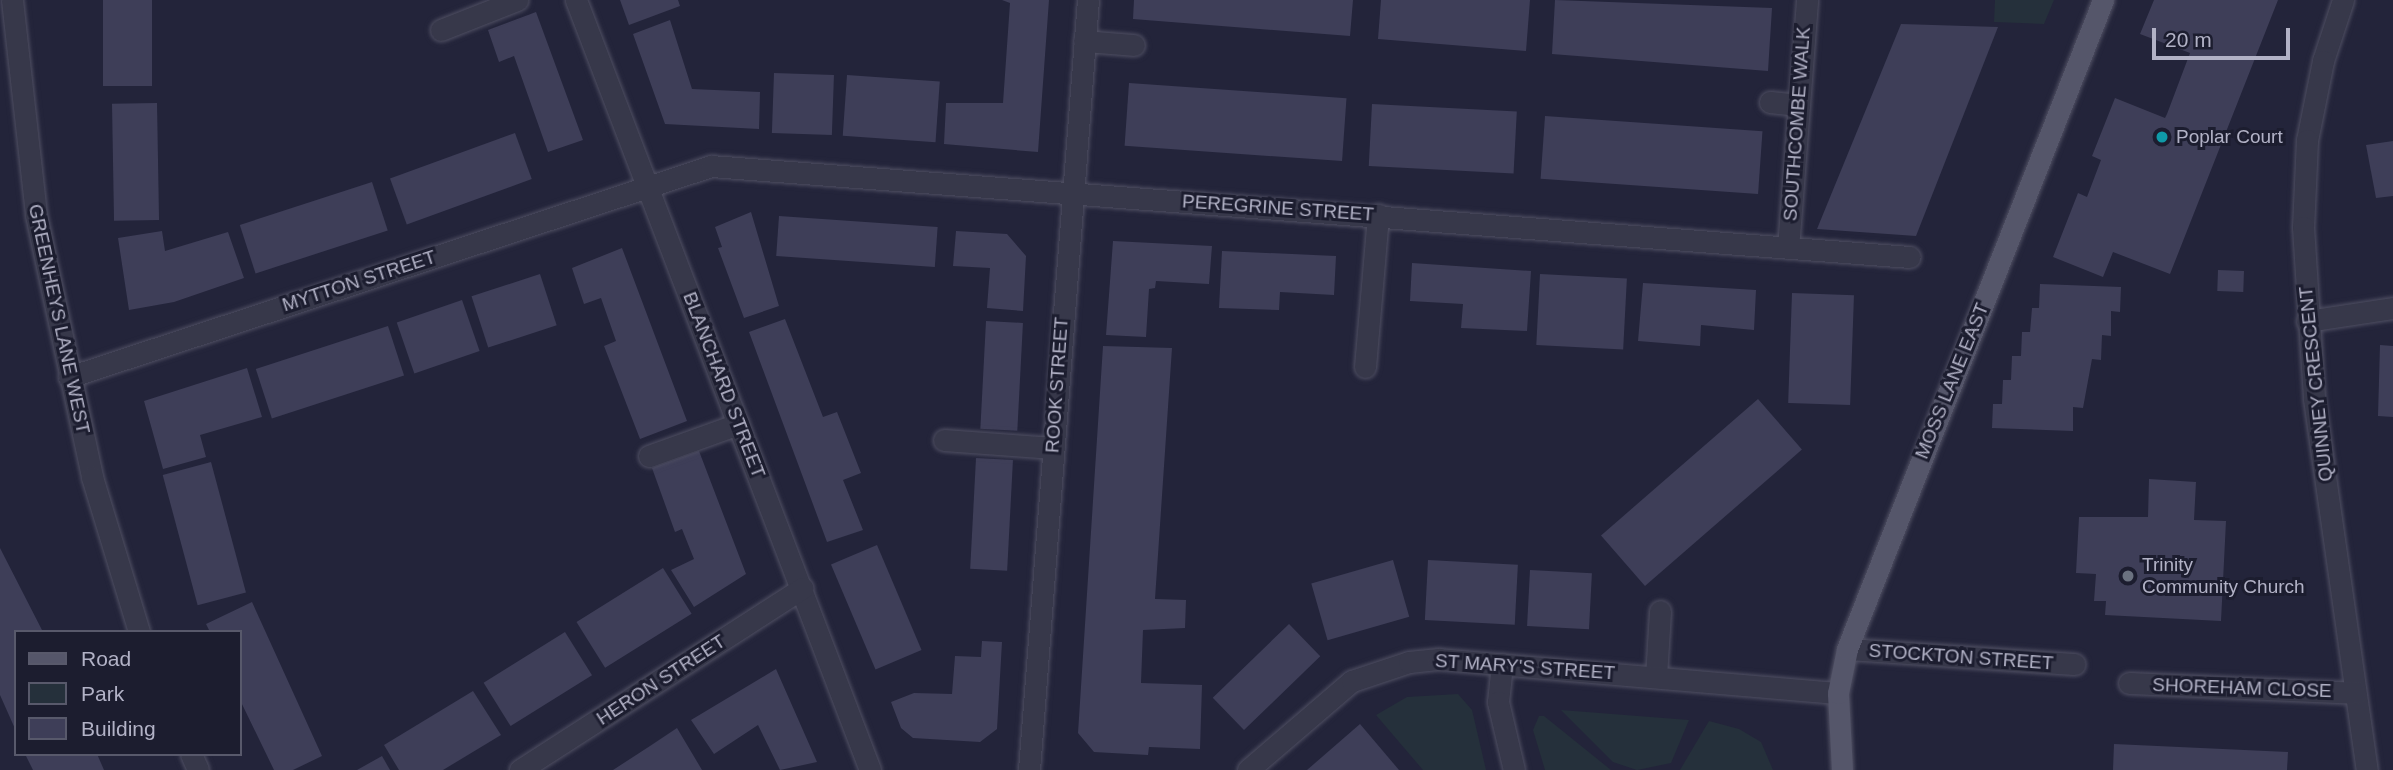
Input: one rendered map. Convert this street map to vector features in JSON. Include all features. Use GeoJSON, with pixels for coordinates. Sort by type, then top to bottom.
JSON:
{"type":"FeatureCollection","features":[{"type":"Feature","properties":{"kind":"main road","name":"MOSS LANE EAST"},"geometry":{"type":"LineString","coordinates":[[1842,770],[1838,693],[1847,649],[2103,0]]}},
{"type":"Feature","properties":{"kind":"street","name":"GREENHEYS LANE WEST"},"geometry":{"type":"LineString","coordinates":[[12,0],[36,215],[69,377],[138,630]]}},
{"type":"Feature","properties":{"kind":"street"},"geometry":{"type":"LineString","coordinates":[[442,30],[517,0]]}},
{"type":"Feature","properties":{"kind":"street","name":"BLANCHARD STREET"},"geometry":{"type":"LineString","coordinates":[[576,0],[870,770]]}},
{"type":"Feature","properties":{"kind":"street","name":"ROOK STREET"},"geometry":{"type":"LineString","coordinates":[[1029,770],[1071,193],[1088,0]]}},
{"type":"Feature","properties":{"kind":"street","name":"SOUTHCOMBE WALK"},"geometry":{"type":"LineString","coordinates":[[1788,248],[1807,0]]}},
{"type":"Feature","properties":{"kind":"street","name":"QUINNEY CRESCENT"},"geometry":{"type":"LineString","coordinates":[[2343,0],[2307,140],[2303,227],[2307,321],[2367,770]]}},
{"type":"Feature","properties":{"kind":"street"},"geometry":{"type":"LineString","coordinates":[[1084,41],[1134,45]]}},
{"type":"Feature","properties":{"kind":"street"},"geometry":{"type":"LineString","coordinates":[[1770,103],[1799,105]]}},
{"type":"Feature","properties":{"kind":"street","name":"PEREGRINE STREET"},"geometry":{"type":"LineString","coordinates":[[648,184],[710,166],[1910,257]]}},
{"type":"Feature","properties":{"kind":"street","name":"MYTTON STREET"},"geometry":{"type":"LineString","coordinates":[[69,377],[648,184]]}},
{"type":"Feature","properties":{"kind":"street"},"geometry":{"type":"LineString","coordinates":[[1365,366],[1378,215]]}},
{"type":"Feature","properties":{"kind":"street"},"geometry":{"type":"LineString","coordinates":[[2307,321],[2393,308]]}},
{"type":"Feature","properties":{"kind":"street"},"geometry":{"type":"LineString","coordinates":[[649,456],[738,424]]}},
{"type":"Feature","properties":{"kind":"street"},"geometry":{"type":"LineString","coordinates":[[944,440],[1053,448]]}},
{"type":"Feature","properties":{"kind":"street","name":"HERON STREET"},"geometry":{"type":"LineString","coordinates":[[525,769],[802,588]]}},
{"type":"Feature","properties":{"kind":"street"},"geometry":{"type":"LineString","coordinates":[[1656,677],[1660,611]]}},
{"type":"Feature","properties":{"kind":"street","name":"STOCKTON STREET"},"geometry":{"type":"LineString","coordinates":[[1847,649],[2075,664]]}},
{"type":"Feature","properties":{"kind":"street","name":"ST MARY'S STREET"},"geometry":{"type":"LineString","coordinates":[[1248,770],[1367,673],[1439,659],[1838,693]]}},
{"type":"Feature","properties":{"kind":"street"},"geometry":{"type":"LineString","coordinates":[[1502,664],[1498,702],[1514,770]]}},
{"type":"Feature","properties":{"kind":"street","name":"SHOREHAM CLOSE"},"geometry":{"type":"LineString","coordinates":[[2129,683],[2355,693]]}},
{"type":"Feature","properties":{"kind":"green space"},"geometry":{"type":"Polygon","coordinates":[[[1995,0],[2054,0],[2044,24],[1994,22],[1995,0]]]}},
{"type":"Feature","properties":{"kind":"green space"},"geometry":{"type":"Polygon","coordinates":[[[1458,694],[1472,710],[1486,770],[1423,770],[1376,715],[1407,697],[1458,694]]]}},
{"type":"Feature","properties":{"kind":"green space"},"geometry":{"type":"Polygon","coordinates":[[[1561,710],[1689,720],[1671,763],[1637,770],[1613,762],[1561,710]]]}},
{"type":"Feature","properties":{"kind":"green space"},"geometry":{"type":"Polygon","coordinates":[[[1539,716],[1544,716],[1611,770],[1545,770],[1533,730],[1539,716]]]}},
{"type":"Feature","properties":{"kind":"green space"},"geometry":{"type":"Polygon","coordinates":[[[1709,721],[1739,729],[1761,742],[1773,770],[1680,770],[1709,721]]]}},
{"type":"Feature","properties":{"kind":"building"},"geometry":{"type":"Polygon","coordinates":[[[103,0],[152,0],[152,86],[103,86],[103,0]]]}},
{"type":"Feature","properties":{"kind":"building"},"geometry":{"type":"Polygon","coordinates":[[[620,0],[678,0],[680,6],[629,25],[620,0]]]}},
{"type":"Feature","properties":{"kind":"building"},"geometry":{"type":"Polygon","coordinates":[[[1002,0],[1049,0],[1038,152],[944,144],[946,103],[1003,103],[1010,3],[1002,0]]]}},
{"type":"Feature","properties":{"kind":"building"},"geometry":{"type":"Polygon","coordinates":[[[1134,0],[1353,0],[1350,36],[1133,19],[1134,0]]]}},
{"type":"Feature","properties":{"kind":"building"},"geometry":{"type":"Polygon","coordinates":[[[1381,0],[1530,0],[1526,51],[1378,39],[1381,0]]]}},
{"type":"Feature","properties":{"kind":"building"},"geometry":{"type":"Polygon","coordinates":[[[1555,0],[1772,8],[1768,71],[1552,54],[1555,0]]]}},
{"type":"Feature","properties":{"kind":"building","name":"Poplar Court"},"geometry":{"type":"Polygon","coordinates":[[[2154,0],[2278,0],[2170,274],[2113,252],[2103,277],[2053,257],[2078,193],[2087,197],[2101,160],[2092,156],[2115,98],[2165,118],[2167,114],[2190,53],[2140,34],[2154,0]]]}},
{"type":"Feature","properties":{"kind":"building"},"geometry":{"type":"Polygon","coordinates":[[[536,12],[583,140],[548,152],[514,56],[499,62],[488,30],[536,12]]]}},
{"type":"Feature","properties":{"kind":"building"},"geometry":{"type":"Polygon","coordinates":[[[670,20],[692,89],[760,92],[759,129],[665,124],[633,34],[670,20]]]}},
{"type":"Feature","properties":{"kind":"building"},"geometry":{"type":"Polygon","coordinates":[[[1901,24],[1998,27],[1916,236],[1817,229],[1901,24]]]}},
{"type":"Feature","properties":{"kind":"building"},"geometry":{"type":"Polygon","coordinates":[[[774,73],[834,75],[832,135],[772,133],[774,73]]]}},
{"type":"Feature","properties":{"kind":"building"},"geometry":{"type":"Polygon","coordinates":[[[847,75],[940,81],[936,142],[843,136],[847,75]]]}},
{"type":"Feature","properties":{"kind":"building"},"geometry":{"type":"Polygon","coordinates":[[[1129,83],[1346,98],[1342,161],[1125,146],[1129,83]]]}},
{"type":"Feature","properties":{"kind":"building"},"geometry":{"type":"Polygon","coordinates":[[[157,103],[159,220],[114,221],[112,104],[157,103]]]}},
{"type":"Feature","properties":{"kind":"building"},"geometry":{"type":"Polygon","coordinates":[[[1372,104],[1517,112],[1514,174],[1369,166],[1372,104]]]}},
{"type":"Feature","properties":{"kind":"building"},"geometry":{"type":"Polygon","coordinates":[[[1545,116],[1762,131],[1758,194],[1541,179],[1545,116]]]}},
{"type":"Feature","properties":{"kind":"building"},"geometry":{"type":"Polygon","coordinates":[[[515,133],[532,179],[407,225],[390,178],[515,133]]]}},
{"type":"Feature","properties":{"kind":"building"},"geometry":{"type":"Polygon","coordinates":[[[2393,141],[2393,196],[2376,198],[2366,145],[2393,141]]]}},
{"type":"Feature","properties":{"kind":"building"},"geometry":{"type":"Polygon","coordinates":[[[372,182],[388,231],[256,273],[240,225],[372,182]]]}},
{"type":"Feature","properties":{"kind":"building"},"geometry":{"type":"Polygon","coordinates":[[[751,212],[779,306],[744,318],[718,248],[722,247],[715,227],[751,212]]]}},
{"type":"Feature","properties":{"kind":"building"},"geometry":{"type":"Polygon","coordinates":[[[779,216],[938,227],[935,267],[776,256],[779,216]]]}},
{"type":"Feature","properties":{"kind":"building"},"geometry":{"type":"Polygon","coordinates":[[[162,231],[165,251],[228,232],[244,278],[174,302],[129,310],[118,238],[162,231]]]}},
{"type":"Feature","properties":{"kind":"building"},"geometry":{"type":"Polygon","coordinates":[[[956,231],[1007,234],[1026,256],[1023,311],[987,308],[990,268],[953,266],[956,231]]]}},
{"type":"Feature","properties":{"kind":"building"},"geometry":{"type":"Polygon","coordinates":[[[1113,241],[1212,246],[1209,284],[1156,281],[1155,288],[1149,289],[1146,337],[1106,335],[1113,241]]]}},
{"type":"Feature","properties":{"kind":"building"},"geometry":{"type":"Polygon","coordinates":[[[622,248],[687,421],[640,439],[604,346],[616,341],[601,298],[584,304],[572,268],[622,248]]]}},
{"type":"Feature","properties":{"kind":"building"},"geometry":{"type":"Polygon","coordinates":[[[1222,251],[1336,256],[1334,295],[1280,292],[1279,310],[1219,308],[1222,251]]]}},
{"type":"Feature","properties":{"kind":"building"},"geometry":{"type":"Polygon","coordinates":[[[1412,263],[1531,271],[1527,331],[1461,328],[1463,304],[1410,301],[1412,263]]]}},
{"type":"Feature","properties":{"kind":"building"},"geometry":{"type":"Polygon","coordinates":[[[2218,270],[2244,271],[2243,292],[2217,291],[2218,270]]]}},
{"type":"Feature","properties":{"kind":"building"},"geometry":{"type":"Polygon","coordinates":[[[540,274],[557,325],[488,348],[472,296],[540,274]]]}},
{"type":"Feature","properties":{"kind":"building"},"geometry":{"type":"Polygon","coordinates":[[[1540,274],[1627,279],[1623,349],[1536,345],[1540,274]]]}},
{"type":"Feature","properties":{"kind":"building"},"geometry":{"type":"Polygon","coordinates":[[[1643,283],[1756,290],[1754,330],[1701,325],[1700,346],[1638,341],[1643,283]]]}},
{"type":"Feature","properties":{"kind":"building"},"geometry":{"type":"Polygon","coordinates":[[[2040,284],[2121,287],[2120,312],[2111,311],[2111,336],[2102,335],[2101,360],[2092,359],[2083,408],[2073,407],[2073,431],[1992,428],[1993,404],[2002,404],[2003,380],[2011,380],[2012,356],[2021,356],[2022,332],[2030,332],[2032,308],[2039,308],[2040,284]]]}},
{"type":"Feature","properties":{"kind":"building"},"geometry":{"type":"Polygon","coordinates":[[[1792,293],[1854,295],[1850,405],[1788,403],[1792,293]]]}},
{"type":"Feature","properties":{"kind":"building"},"geometry":{"type":"Polygon","coordinates":[[[462,300],[480,351],[414,374],[397,322],[462,300]]]}},
{"type":"Feature","properties":{"kind":"building"},"geometry":{"type":"Polygon","coordinates":[[[785,319],[823,417],[837,412],[861,473],[843,480],[863,530],[827,542],[749,332],[785,319]]]}},
{"type":"Feature","properties":{"kind":"building"},"geometry":{"type":"Polygon","coordinates":[[[986,321],[1023,323],[1017,431],[980,429],[986,321]]]}},
{"type":"Feature","properties":{"kind":"building"},"geometry":{"type":"Polygon","coordinates":[[[388,326],[404,375],[272,418],[256,369],[388,326]]]}},
{"type":"Feature","properties":{"kind":"building"},"geometry":{"type":"Polygon","coordinates":[[[2380,345],[2393,346],[2393,417],[2378,416],[2380,345]]]}},
{"type":"Feature","properties":{"kind":"building"},"geometry":{"type":"Polygon","coordinates":[[[1103,346],[1172,348],[1155,599],[1186,600],[1185,628],[1143,630],[1141,683],[1202,685],[1200,749],[1149,747],[1148,755],[1094,752],[1078,733],[1103,346]]]}},
{"type":"Feature","properties":{"kind":"building"},"geometry":{"type":"Polygon","coordinates":[[[247,368],[262,417],[200,435],[206,457],[163,469],[144,401],[247,368]]]}},
{"type":"Feature","properties":{"kind":"building"},"geometry":{"type":"Polygon","coordinates":[[[1758,399],[1802,450],[1645,586],[1601,535],[1758,399]]]}},
{"type":"Feature","properties":{"kind":"building"},"geometry":{"type":"Polygon","coordinates":[[[699,451],[746,574],[694,607],[671,570],[694,559],[682,529],[675,532],[652,468],[699,451]]]}},
{"type":"Feature","properties":{"kind":"building"},"geometry":{"type":"Polygon","coordinates":[[[976,458],[1013,460],[1007,571],[970,569],[976,458]]]}},
{"type":"Feature","properties":{"kind":"building"},"geometry":{"type":"Polygon","coordinates":[[[211,462],[246,592],[198,605],[163,475],[211,462]]]}},
{"type":"Feature","properties":{"kind":"building"},"geometry":{"type":"Polygon","coordinates":[[[2149,479],[2196,482],[2194,520],[2226,521],[2221,621],[2105,615],[2106,601],[2094,601],[2096,574],[2076,573],[2079,517],[2148,517],[2149,479]]]}},
{"type":"Feature","properties":{"kind":"building"},"geometry":{"type":"Polygon","coordinates":[[[877,545],[922,650],[876,669],[831,565],[877,545]]]}},
{"type":"Feature","properties":{"kind":"building"},"geometry":{"type":"Polygon","coordinates":[[[0,548],[42,630],[14,630],[14,726],[0,695],[0,548]]]}},
{"type":"Feature","properties":{"kind":"building"},"geometry":{"type":"Polygon","coordinates":[[[1393,560],[1409,617],[1328,640],[1311,583],[1393,560]]]}},
{"type":"Feature","properties":{"kind":"building"},"geometry":{"type":"Polygon","coordinates":[[[1428,560],[1518,565],[1515,625],[1425,620],[1428,560]]]}},
{"type":"Feature","properties":{"kind":"building"},"geometry":{"type":"Polygon","coordinates":[[[663,568],[692,614],[605,668],[576,622],[663,568]]]}},
{"type":"Feature","properties":{"kind":"building"},"geometry":{"type":"Polygon","coordinates":[[[1530,570],[1592,573],[1589,629],[1527,626],[1530,570]]]}},
{"type":"Feature","properties":{"kind":"building"},"geometry":{"type":"Polygon","coordinates":[[[252,602],[322,756],[293,770],[274,770],[242,704],[242,630],[209,630],[206,624],[252,602]]]}},
{"type":"Feature","properties":{"kind":"building"},"geometry":{"type":"Polygon","coordinates":[[[1289,624],[1320,656],[1244,730],[1213,698],[1289,624]]]}},
{"type":"Feature","properties":{"kind":"building"},"geometry":{"type":"Polygon","coordinates":[[[565,632],[592,675],[511,726],[484,683],[565,632]]]}},
{"type":"Feature","properties":{"kind":"building"},"geometry":{"type":"Polygon","coordinates":[[[982,641],[1002,642],[997,729],[980,742],[913,738],[901,728],[891,702],[914,693],[952,694],[955,656],[981,657],[982,641]]]}},
{"type":"Feature","properties":{"kind":"building"},"geometry":{"type":"Polygon","coordinates":[[[776,669],[817,762],[780,770],[758,725],[714,754],[691,720],[776,669]]]}},
{"type":"Feature","properties":{"kind":"building"},"geometry":{"type":"Polygon","coordinates":[[[473,691],[501,735],[443,770],[399,770],[384,745],[473,691]]]}},
{"type":"Feature","properties":{"kind":"building"},"geometry":{"type":"Polygon","coordinates":[[[1360,724],[1399,770],[1307,770],[1360,724]]]}},
{"type":"Feature","properties":{"kind":"building"},"geometry":{"type":"Polygon","coordinates":[[[677,728],[702,770],[613,770],[650,746],[677,728]]]}},
{"type":"Feature","properties":{"kind":"building"},"geometry":{"type":"Polygon","coordinates":[[[2114,744],[2288,752],[2287,770],[2113,770],[2114,744]]]}},
{"type":"Feature","properties":{"kind":"building"},"geometry":{"type":"Polygon","coordinates":[[[26,756],[98,756],[104,770],[33,770],[26,756]]]}},
{"type":"Feature","properties":{"kind":"building"},"geometry":{"type":"Polygon","coordinates":[[[382,756],[390,770],[357,770],[382,756]]]}},
{"type":"Feature","properties":{"kind":"place","name":"Poplar Court"},"geometry":{"type":"Point","coordinates":[2162,137]}},
{"type":"Feature","properties":{"kind":"place","name":"Trinity Community Church"},"geometry":{"type":"Point","coordinates":[2128,576]}}]}
